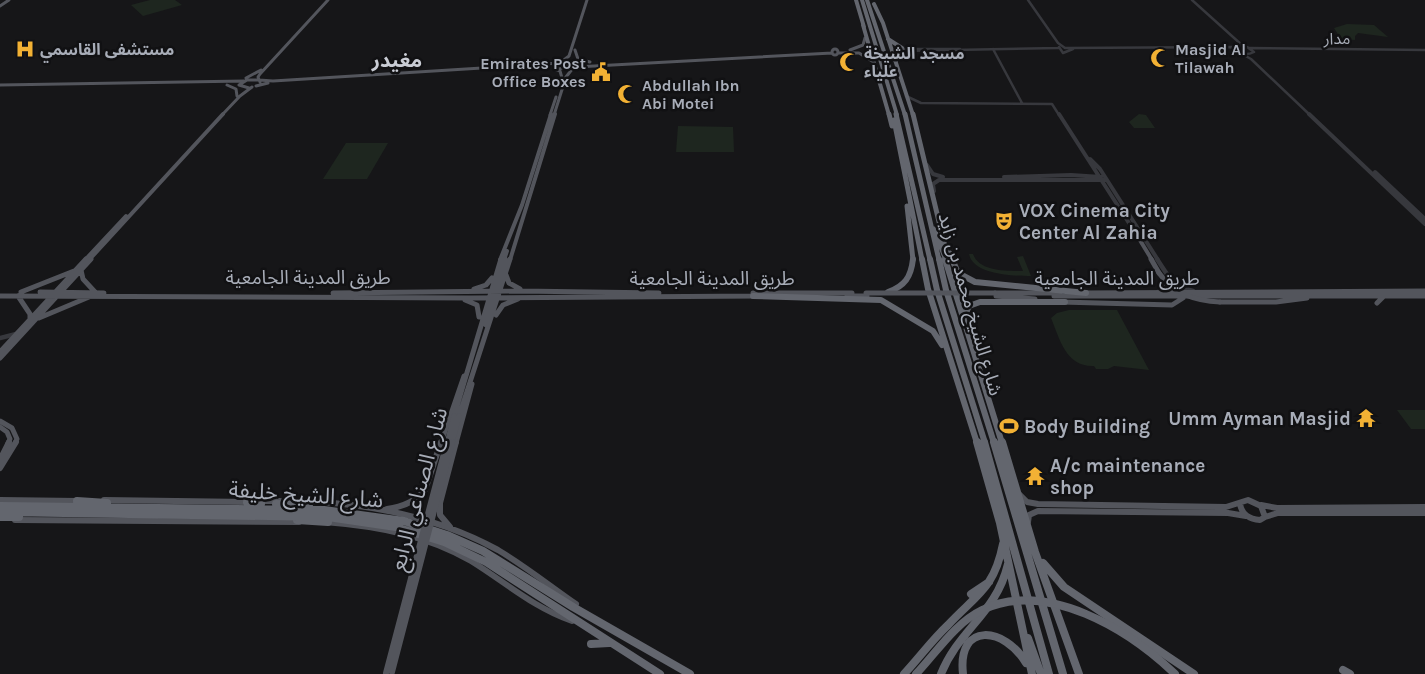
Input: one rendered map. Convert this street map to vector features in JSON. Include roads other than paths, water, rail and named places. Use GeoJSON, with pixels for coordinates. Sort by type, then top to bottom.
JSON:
{"type":"FeatureCollection","features":[{"type":"Feature","properties":{"kind":"highway"},"geometry":{"type":"LineString","coordinates":[[856,0],[865,38],[900,151]]}},
{"type":"Feature","properties":{"kind":"highway","name":"شارع الشيخ محمد بن زايد"},"geometry":{"type":"LineString","coordinates":[[862,0],[906,151],[937,290],[996,479],[1049,674]]}},
{"type":"Feature","properties":{"kind":"highway","name":"شارع الشيخ محمد بن زايد"},"geometry":{"type":"LineString","coordinates":[[867,0],[909,126],[946,290],[990,429],[1063,674]]}},
{"type":"Feature","properties":{"kind":"highway"},"geometry":{"type":"LineString","coordinates":[[873,2],[880,38]]}},
{"type":"Feature","properties":{"kind":"highway"},"geometry":{"type":"LineString","coordinates":[[873,2],[877,8],[914,118],[927,164],[951,275]]}},
{"type":"Feature","properties":{"kind":"highway"},"geometry":{"type":"LineString","coordinates":[[863,25],[876,53]]}},
{"type":"Feature","properties":{"kind":"highway"},"geometry":{"type":"LineString","coordinates":[[886,37],[902,49],[895,55],[896,66]]}},
{"type":"Feature","properties":{"kind":"highway"},"geometry":{"type":"LineString","coordinates":[[866,295],[899,289],[905,284],[911,272],[914,242],[894,108]]}},
{"type":"Feature","properties":{"kind":"highway"},"geometry":{"type":"LineString","coordinates":[[905,180],[928,289],[967,409],[1004,540],[1031,674]]}},
{"type":"Feature","properties":{"kind":"highway"},"geometry":{"type":"LineString","coordinates":[[928,214],[951,275],[1035,552],[1078,674]]}},
{"type":"Feature","properties":{"kind":"highway"},"geometry":{"type":"LineString","coordinates":[[945,246],[958,273],[975,282],[1086,292]]}},
{"type":"Feature","properties":{"kind":"highway"},"geometry":{"type":"LineString","coordinates":[[753,296],[780,298],[873,298],[885,301],[938,336],[967,409]]}},
{"type":"Feature","properties":{"kind":"highway"},"geometry":{"type":"LineString","coordinates":[[964,318],[969,306],[980,302],[1065,302]]}},
{"type":"Feature","properties":{"kind":"highway"},"geometry":{"type":"LineString","coordinates":[[984,384],[990,414],[990,429]]}},
{"type":"Feature","properties":{"kind":"highway"},"geometry":{"type":"LineString","coordinates":[[77,501],[136,506]]}},
{"type":"Feature","properties":{"kind":"highway"},"geometry":{"type":"LineString","coordinates":[[247,502],[322,506],[334,510]]}},
{"type":"Feature","properties":{"kind":"highway","name":"شارع الشيخ خليفة"},"geometry":{"type":"LineString","coordinates":[[0,506],[136,506],[334,510],[404,521],[459,540],[505,563],[589,616],[690,674]]}},
{"type":"Feature","properties":{"kind":"highway","name":"شارع الشيخ خليفة"},"geometry":{"type":"LineString","coordinates":[[0,512],[346,518],[382,524],[424,535],[459,549],[494,567],[660,674]]}},
{"type":"Feature","properties":{"kind":"highway"},"geometry":{"type":"LineString","coordinates":[[0,518],[52,513]]}},
{"type":"Feature","properties":{"kind":"highway"},"geometry":{"type":"LineString","coordinates":[[264,516],[328,522]]}},
{"type":"Feature","properties":{"kind":"highway"},"geometry":{"type":"LineString","coordinates":[[904,674],[950,623],[982,595],[994,578],[999,565],[1004,540]]}},
{"type":"Feature","properties":{"kind":"highway"},"geometry":{"type":"LineString","coordinates":[[1035,552],[1050,574],[1064,587],[1194,674]]}},
{"type":"Feature","properties":{"kind":"highway"},"geometry":{"type":"LineString","coordinates":[[941,674],[948,656],[998,596],[1006,573],[1008,556]]}},
{"type":"Feature","properties":{"kind":"highway"},"geometry":{"type":"LineString","coordinates":[[971,594],[994,578]]}},
{"type":"Feature","properties":{"kind":"highway"},"geometry":{"type":"LineString","coordinates":[[916,674],[972,617],[995,605],[1022,600],[1060,606],[1106,624],[1143,647],[1175,674]]}},
{"type":"Feature","properties":{"kind":"highway"},"geometry":{"type":"LineString","coordinates":[[1020,612],[1041,674]]}},
{"type":"Feature","properties":{"kind":"highway"},"geometry":{"type":"LineString","coordinates":[[963,674],[961,663],[964,649],[973,638],[985,634],[998,636],[1016,647],[1025,659],[1031,674]]}},
{"type":"Feature","properties":{"kind":"highway"},"geometry":{"type":"LineString","coordinates":[[591,644],[598,642],[612,644]]}},
{"type":"Feature","properties":{"kind":"main road"},"geometry":{"type":"LineString","coordinates":[[238,96],[240,87],[246,80],[261,71],[326,0]]}},
{"type":"Feature","properties":{"kind":"main road"},"geometry":{"type":"LineString","coordinates":[[562,65],[569,58],[573,50],[588,2]]}},
{"type":"Feature","properties":{"kind":"main road"},"geometry":{"type":"LineString","coordinates":[[858,51],[864,44],[865,38]]}},
{"type":"Feature","properties":{"kind":"main road"},"geometry":{"type":"LineString","coordinates":[[460,292],[484,286],[491,280],[497,269],[506,249],[564,78],[574,68],[573,50]]}},
{"type":"Feature","properties":{"kind":"main road"},"geometry":{"type":"LineString","coordinates":[[573,50],[578,59],[595,64]]}},
{"type":"Feature","properties":{"kind":"main road"},"geometry":{"type":"LineString","coordinates":[[540,67],[562,59],[573,50]]}},
{"type":"Feature","properties":{"kind":"main road"},"geometry":{"type":"LineString","coordinates":[[562,65],[574,68],[595,64],[650,60],[858,51],[872,61]]}},
{"type":"Feature","properties":{"kind":"main road"},"geometry":{"type":"LineString","coordinates":[[1,86],[14,84],[223,84],[240,87],[277,82],[540,67],[575,62],[595,64],[832,52]]}},
{"type":"Feature","properties":{"kind":"main road"},"geometry":{"type":"LineString","coordinates":[[778,56],[784,54]]}},
{"type":"Feature","properties":{"kind":"main road"},"geometry":{"type":"LineString","coordinates":[[679,60],[688,58]]}},
{"type":"Feature","properties":{"kind":"main road"},"geometry":{"type":"LineString","coordinates":[[643,62],[650,60]]}},
{"type":"Feature","properties":{"kind":"main road"},"geometry":{"type":"LineString","coordinates":[[564,78],[576,70],[595,64]]}},
{"type":"Feature","properties":{"kind":"main road"},"geometry":{"type":"LineString","coordinates":[[484,335],[483,326],[489,306],[486,304],[494,294],[506,271],[555,112],[564,78],[562,65]]}},
{"type":"Feature","properties":{"kind":"main road"},"geometry":{"type":"LineString","coordinates":[[362,77],[540,67],[558,70],[564,78]]}},
{"type":"Feature","properties":{"kind":"main road"},"geometry":{"type":"LineString","coordinates":[[457,72],[466,70]]}},
{"type":"Feature","properties":{"kind":"main road"},"geometry":{"type":"LineString","coordinates":[[0,358],[32,320],[123,224],[238,96],[254,86],[259,80],[261,71]]}},
{"type":"Feature","properties":{"kind":"main road"},"geometry":{"type":"LineString","coordinates":[[261,71],[264,79],[277,82]]}},
{"type":"Feature","properties":{"kind":"main road"},"geometry":{"type":"LineString","coordinates":[[223,84],[261,71]]}},
{"type":"Feature","properties":{"kind":"main road"},"geometry":{"type":"LineString","coordinates":[[1,86],[223,84],[246,80],[277,82]]}},
{"type":"Feature","properties":{"kind":"main road"},"geometry":{"type":"LineString","coordinates":[[238,96],[277,82]]}},
{"type":"Feature","properties":{"kind":"main road"},"geometry":{"type":"LineString","coordinates":[[223,84],[235,88],[238,96]]}},
{"type":"Feature","properties":{"kind":"main road"},"geometry":{"type":"LineString","coordinates":[[553,107],[555,112]]}},
{"type":"Feature","properties":{"kind":"main road"},"geometry":{"type":"LineString","coordinates":[[32,320],[19,294],[79,270],[124,218],[212,125]]}},
{"type":"Feature","properties":{"kind":"main road"},"geometry":{"type":"LineString","coordinates":[[527,188],[528,198]]}},
{"type":"Feature","properties":{"kind":"main road"},"geometry":{"type":"LineString","coordinates":[[123,224],[121,223],[124,218]]}},
{"type":"Feature","properties":{"kind":"main road"},"geometry":{"type":"LineString","coordinates":[[1135,232],[1171,287],[1185,296],[1219,304],[1285,301],[1323,296]]}},
{"type":"Feature","properties":{"kind":"main road"},"geometry":{"type":"LineString","coordinates":[[484,335],[506,249]]}},
{"type":"Feature","properties":{"kind":"main road"},"geometry":{"type":"LineString","coordinates":[[494,294],[497,269]]}},
{"type":"Feature","properties":{"kind":"main road"},"geometry":{"type":"LineString","coordinates":[[0,352],[32,320],[94,294],[79,270]]}},
{"type":"Feature","properties":{"kind":"main road"},"geometry":{"type":"LineString","coordinates":[[506,271],[507,282],[513,287],[545,292]]}},
{"type":"Feature","properties":{"kind":"main road","name":"طريق المدينة الجامعية"},"geometry":{"type":"LineString","coordinates":[[0,294],[460,292],[509,297],[866,295],[1185,297],[1198,295],[1425,291]]}},
{"type":"Feature","properties":{"kind":"main road"},"geometry":{"type":"LineString","coordinates":[[494,294],[545,292]]}},
{"type":"Feature","properties":{"kind":"main road"},"geometry":{"type":"LineString","coordinates":[[509,297],[510,295],[545,292]]}},
{"type":"Feature","properties":{"kind":"main road","name":"طريق المدينة الجامعية"},"geometry":{"type":"LineString","coordinates":[[545,292],[866,295]]}},
{"type":"Feature","properties":{"kind":"main road","name":"طريق المدينة الجامعية"},"geometry":{"type":"LineString","coordinates":[[996,295],[1157,292],[1198,295],[1425,296]]}},
{"type":"Feature","properties":{"kind":"main road"},"geometry":{"type":"LineString","coordinates":[[160,296],[181,293]]}},
{"type":"Feature","properties":{"kind":"main road","name":"طريق المدينة الجامعية"},"geometry":{"type":"LineString","coordinates":[[94,294],[440,297],[494,294]]}},
{"type":"Feature","properties":{"kind":"main road","name":"شارع الصناعي الرابع"},"geometry":{"type":"LineString","coordinates":[[389,673],[457,416],[472,366],[492,318],[494,294]]}},
{"type":"Feature","properties":{"kind":"main road"},"geometry":{"type":"LineString","coordinates":[[996,295],[1065,302],[1172,305],[1185,297]]}},
{"type":"Feature","properties":{"kind":"main road"},"geometry":{"type":"LineString","coordinates":[[1198,295],[1219,304]]}},
{"type":"Feature","properties":{"kind":"main road"},"geometry":{"type":"LineString","coordinates":[[1378,303],[1384,296]]}},
{"type":"Feature","properties":{"kind":"main road"},"geometry":{"type":"LineString","coordinates":[[1412,296],[1425,300]]}},
{"type":"Feature","properties":{"kind":"main road"},"geometry":{"type":"LineString","coordinates":[[440,297],[474,303],[480,312],[480,325]]}},
{"type":"Feature","properties":{"kind":"main road"},"geometry":{"type":"LineString","coordinates":[[484,335],[498,310],[503,305],[511,301],[535,297]]}},
{"type":"Feature","properties":{"kind":"main road"},"geometry":{"type":"LineString","coordinates":[[1116,303],[1138,302],[1149,297]]}},
{"type":"Feature","properties":{"kind":"main road","name":"شارع الصناعي الرابع"},"geometry":{"type":"LineString","coordinates":[[472,366],[486,304]]}},
{"type":"Feature","properties":{"kind":"main road"},"geometry":{"type":"LineString","coordinates":[[373,508],[404,506],[414,501],[425,490],[451,408],[472,366]]}},
{"type":"Feature","properties":{"kind":"main road"},"geometry":{"type":"LineString","coordinates":[[454,530],[442,518],[440,503],[469,398],[472,366]]}},
{"type":"Feature","properties":{"kind":"main road"},"geometry":{"type":"LineString","coordinates":[[0,421],[12,428],[17,439],[12,451],[0,468]]}},
{"type":"Feature","properties":{"kind":"main road"},"geometry":{"type":"LineString","coordinates":[[0,426],[8,432],[10,439],[0,460]]}},
{"type":"Feature","properties":{"kind":"main road"},"geometry":{"type":"LineString","coordinates":[[1016,489],[1023,499],[1032,504],[1222,507],[1240,504],[1248,500],[1277,508],[1425,507]]}},
{"type":"Feature","properties":{"kind":"main road"},"geometry":{"type":"LineString","coordinates":[[0,499],[25,501],[330,502],[373,508],[454,530],[504,554],[589,616]]}},
{"type":"Feature","properties":{"kind":"main road"},"geometry":{"type":"LineString","coordinates":[[1240,504],[1246,516]]}},
{"type":"Feature","properties":{"kind":"main road"},"geometry":{"type":"LineString","coordinates":[[1258,504],[1264,510],[1265,517]]}},
{"type":"Feature","properties":{"kind":"main road"},"geometry":{"type":"LineString","coordinates":[[1060,510],[1060,508],[1076,505]]}},
{"type":"Feature","properties":{"kind":"main road"},"geometry":{"type":"LineString","coordinates":[[1371,513],[1371,510],[1385,507]]}},
{"type":"Feature","properties":{"kind":"main road"},"geometry":{"type":"LineString","coordinates":[[1028,528],[1028,517],[1032,512],[1060,510],[1228,512],[1258,520],[1278,513],[1425,513]]}},
{"type":"Feature","properties":{"kind":"main road"},"geometry":{"type":"LineString","coordinates":[[0,518],[328,522],[395,533],[439,547],[468,560],[551,612],[580,623]]}},
{"type":"Feature","properties":{"kind":"street"},"geometry":{"type":"LineString","coordinates":[[1028,0],[1059,47],[1065,53],[1074,49]]}},
{"type":"Feature","properties":{"kind":"street"},"geometry":{"type":"LineString","coordinates":[[1190,0],[1243,46],[1249,48],[1253,53],[1254,59],[1425,219]]}},
{"type":"Feature","properties":{"kind":"street"},"geometry":{"type":"LineString","coordinates":[[1190,0],[1233,47],[1251,59],[1425,224]]}},
{"type":"Feature","properties":{"kind":"street"},"geometry":{"type":"LineString","coordinates":[[902,49],[1059,47],[1074,49],[1201,49],[1243,46]]}},
{"type":"Feature","properties":{"kind":"street"},"geometry":{"type":"LineString","coordinates":[[1065,48],[1069,51]]}},
{"type":"Feature","properties":{"kind":"street","name":"مدار"},"geometry":{"type":"LineString","coordinates":[[1249,48],[1425,51]]}},
{"type":"Feature","properties":{"kind":"street"},"geometry":{"type":"LineString","coordinates":[[993,49],[1022,103]]}},
{"type":"Feature","properties":{"kind":"street"},"geometry":{"type":"LineString","coordinates":[[1168,52],[1173,49]]}},
{"type":"Feature","properties":{"kind":"street","name":"مدار"},"geometry":{"type":"LineString","coordinates":[[1201,49],[1240,53],[1425,51]]}},
{"type":"Feature","properties":{"kind":"street"},"geometry":{"type":"LineString","coordinates":[[906,96],[921,103],[1022,103],[1054,105],[1084,155],[1103,177]]}},
{"type":"Feature","properties":{"kind":"street"},"geometry":{"type":"LineString","coordinates":[[914,118],[912,106],[921,103]]}},
{"type":"Feature","properties":{"kind":"street"},"geometry":{"type":"LineString","coordinates":[[1084,155],[1103,177],[1129,224],[1167,282],[1166,288],[1157,292]]}},
{"type":"Feature","properties":{"kind":"street"},"geometry":{"type":"LineString","coordinates":[[927,164],[931,172],[938,178],[1091,179],[1103,177]]}},
{"type":"Feature","properties":{"kind":"street"},"geometry":{"type":"LineString","coordinates":[[1088,176],[1096,170]]}},
{"type":"Feature","properties":{"kind":"street"},"geometry":{"type":"LineString","coordinates":[[934,202],[933,184],[938,178],[1088,176],[1113,178],[1106,185]]}},
{"type":"Feature","properties":{"kind":"street"},"geometry":{"type":"LineString","coordinates":[[1091,179],[1106,185],[1150,249],[1162,271],[1174,284],[1198,295]]}},
{"type":"Feature","properties":{"kind":"street"},"geometry":{"type":"LineString","coordinates":[[1129,224],[1133,226],[1146,247],[1150,249]]}},
{"type":"Feature","properties":{"kind":"street"},"geometry":{"type":"LineString","coordinates":[[2,338],[17,333]]}},
{"type":"Feature","properties":{"kind":"street"},"geometry":{"type":"LineString","coordinates":[[2,338],[8,343]]}},
{"type":"Feature","properties":{"kind":"place","name":"مستشفى القاسمي"},"geometry":{"type":"Point","coordinates":[25,49]}},
{"type":"Feature","properties":{"kind":"place","name":"Masjid Al Tilawah"},"geometry":{"type":"Point","coordinates":[1160,58]}},
{"type":"Feature","properties":{"kind":"place","name":"مسجد الشيخة علياء"},"geometry":{"type":"Point","coordinates":[849,62]}},
{"type":"Feature","properties":{"kind":"place","name":"Emirates Post Office Boxes"},"geometry":{"type":"Point","coordinates":[601,72]}},
{"type":"Feature","properties":{"kind":"place","name":"Abdullah Ibn Abi Motei"},"geometry":{"type":"Point","coordinates":[627,94]}},
{"type":"Feature","properties":{"kind":"place","name":"VOX Cinema City Center Al Zahia"},"geometry":{"type":"Point","coordinates":[1004,221]}},
{"type":"Feature","properties":{"kind":"place","name":"Umm Ayman Masjid"},"geometry":{"type":"Point","coordinates":[1366,418]}},
{"type":"Feature","properties":{"kind":"place","name":"Body Building"},"geometry":{"type":"Point","coordinates":[1009,426]}},
{"type":"Feature","properties":{"kind":"place","name":"A/c maintenance shop"},"geometry":{"type":"Point","coordinates":[1035,476]}},
{"type":"Feature","properties":{"kind":"district","name":"مغيدر"},"geometry":{"type":"Point","coordinates":[397,60]}}]}
